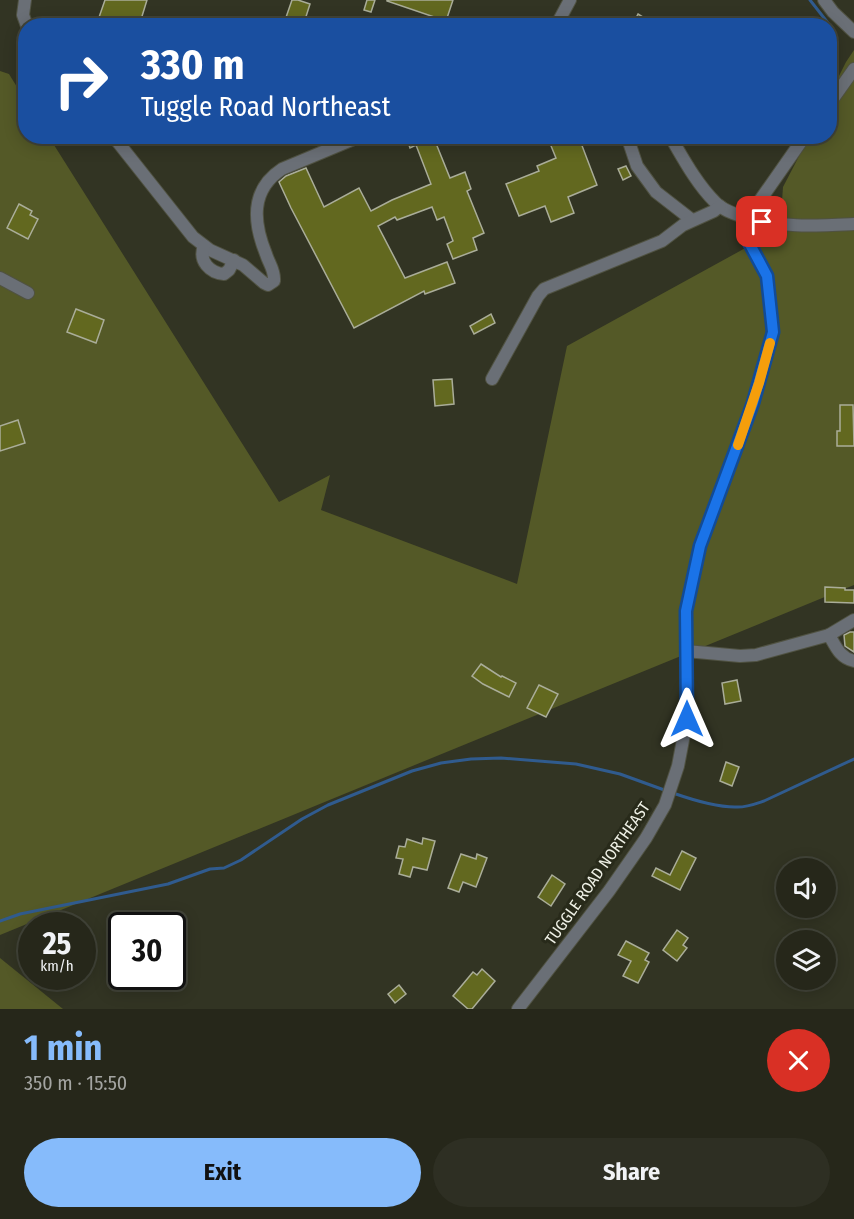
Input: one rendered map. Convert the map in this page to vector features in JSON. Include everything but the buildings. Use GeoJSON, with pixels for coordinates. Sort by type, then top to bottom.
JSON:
{"type":"FeatureCollection","features":[{"type":"Feature","properties":{"kind":"street"},"geometry":{"type":"LineString","coordinates":[[24,0],[24,18]]}},
{"type":"Feature","properties":{"kind":"street"},"geometry":{"type":"LineString","coordinates":[[560,18],[570,0]]}},
{"type":"Feature","properties":{"kind":"street"},"geometry":{"type":"LineString","coordinates":[[824,0],[854,32]]}},
{"type":"Feature","properties":{"kind":"street"},"geometry":{"type":"LineString","coordinates":[[837,93],[854,69]]}},
{"type":"Feature","properties":{"kind":"street"},"geometry":{"type":"LineString","coordinates":[[119,144],[187,230],[204,246],[234,260],[268,285],[272,283],[274,271],[263,246],[258,225],[257,206],[262,189],[282,169],[342,144]]}},
{"type":"Feature","properties":{"kind":"street"},"geometry":{"type":"LineString","coordinates":[[630,144],[637,166],[656,192],[692,220]]}},
{"type":"Feature","properties":{"kind":"street"},"geometry":{"type":"LineString","coordinates":[[675,144],[714,201],[728,211],[779,225],[854,224]]}},
{"type":"Feature","properties":{"kind":"street"},"geometry":{"type":"LineString","coordinates":[[749,218],[799,144]]}},
{"type":"Feature","properties":{"kind":"street"},"geometry":{"type":"LineString","coordinates":[[492,379],[544,289],[662,241],[683,225],[720,206]]}},
{"type":"Feature","properties":{"kind":"street","name":"TUGGLE ROAD NORTHEAST"},"geometry":{"type":"LineString","coordinates":[[518,1009],[609,891],[646,838],[665,805],[678,766],[687,719],[686,611],[700,546],[750,413],[773,332],[767,276],[745,235],[749,218]]}},
{"type":"Feature","properties":{"kind":"street"},"geometry":{"type":"LineString","coordinates":[[204,246],[202,255],[206,266],[213,272],[224,274],[234,260]]}},
{"type":"Feature","properties":{"kind":"street"},"geometry":{"type":"LineString","coordinates":[[0,278],[28,293]]}},
{"type":"Feature","properties":{"kind":"street"},"geometry":{"type":"LineString","coordinates":[[686,651],[741,656],[756,655],[829,635],[854,620]]}},
{"type":"Feature","properties":{"kind":"street"},"geometry":{"type":"LineString","coordinates":[[829,635],[840,654],[854,662]]}},
{"type":"Feature","properties":{"kind":"green space"},"geometry":{"type":"Polygon","coordinates":[[[854,50],[854,585],[56,912],[18,912],[18,928],[0,935],[0,71],[9,74],[18,89],[18,144],[53,144],[279,502],[330,475],[321,510],[517,584],[567,346],[780,229],[783,187],[805,144],[837,144],[837,80],[854,50]]]}},
{"type":"Feature","properties":{"kind":"green space"},"geometry":{"type":"Polygon","coordinates":[[[0,958],[18,973],[18,990],[40,990],[63,1009],[0,1009],[0,958]]]}},
{"type":"Feature","properties":{"kind":"waterway"},"geometry":{"type":"LineString","coordinates":[[810,0],[824,18]]}},
{"type":"Feature","properties":{"kind":"waterway"},"geometry":{"type":"LineString","coordinates":[[0,921],[20,914],[168,884],[210,869],[224,868],[241,860],[302,819],[328,805],[412,771],[441,763],[501,758],[576,764],[620,774],[667,791]]}},
{"type":"Feature","properties":{"kind":"waterway"},"geometry":{"type":"LineString","coordinates":[[673,793],[720,806],[746,806],[764,801],[854,759]]}},
{"type":"Feature","properties":{"kind":"slow traffic"},"geometry":{"type":"LineString","coordinates":[[738,445],[770,343]]}},
{"type":"Feature","properties":{"kind":"route"},"geometry":{"type":"LineString","coordinates":[[687,719],[686,611],[700,546],[753,403],[773,332],[767,276],[745,235],[749,218],[762,222]]}}]}
